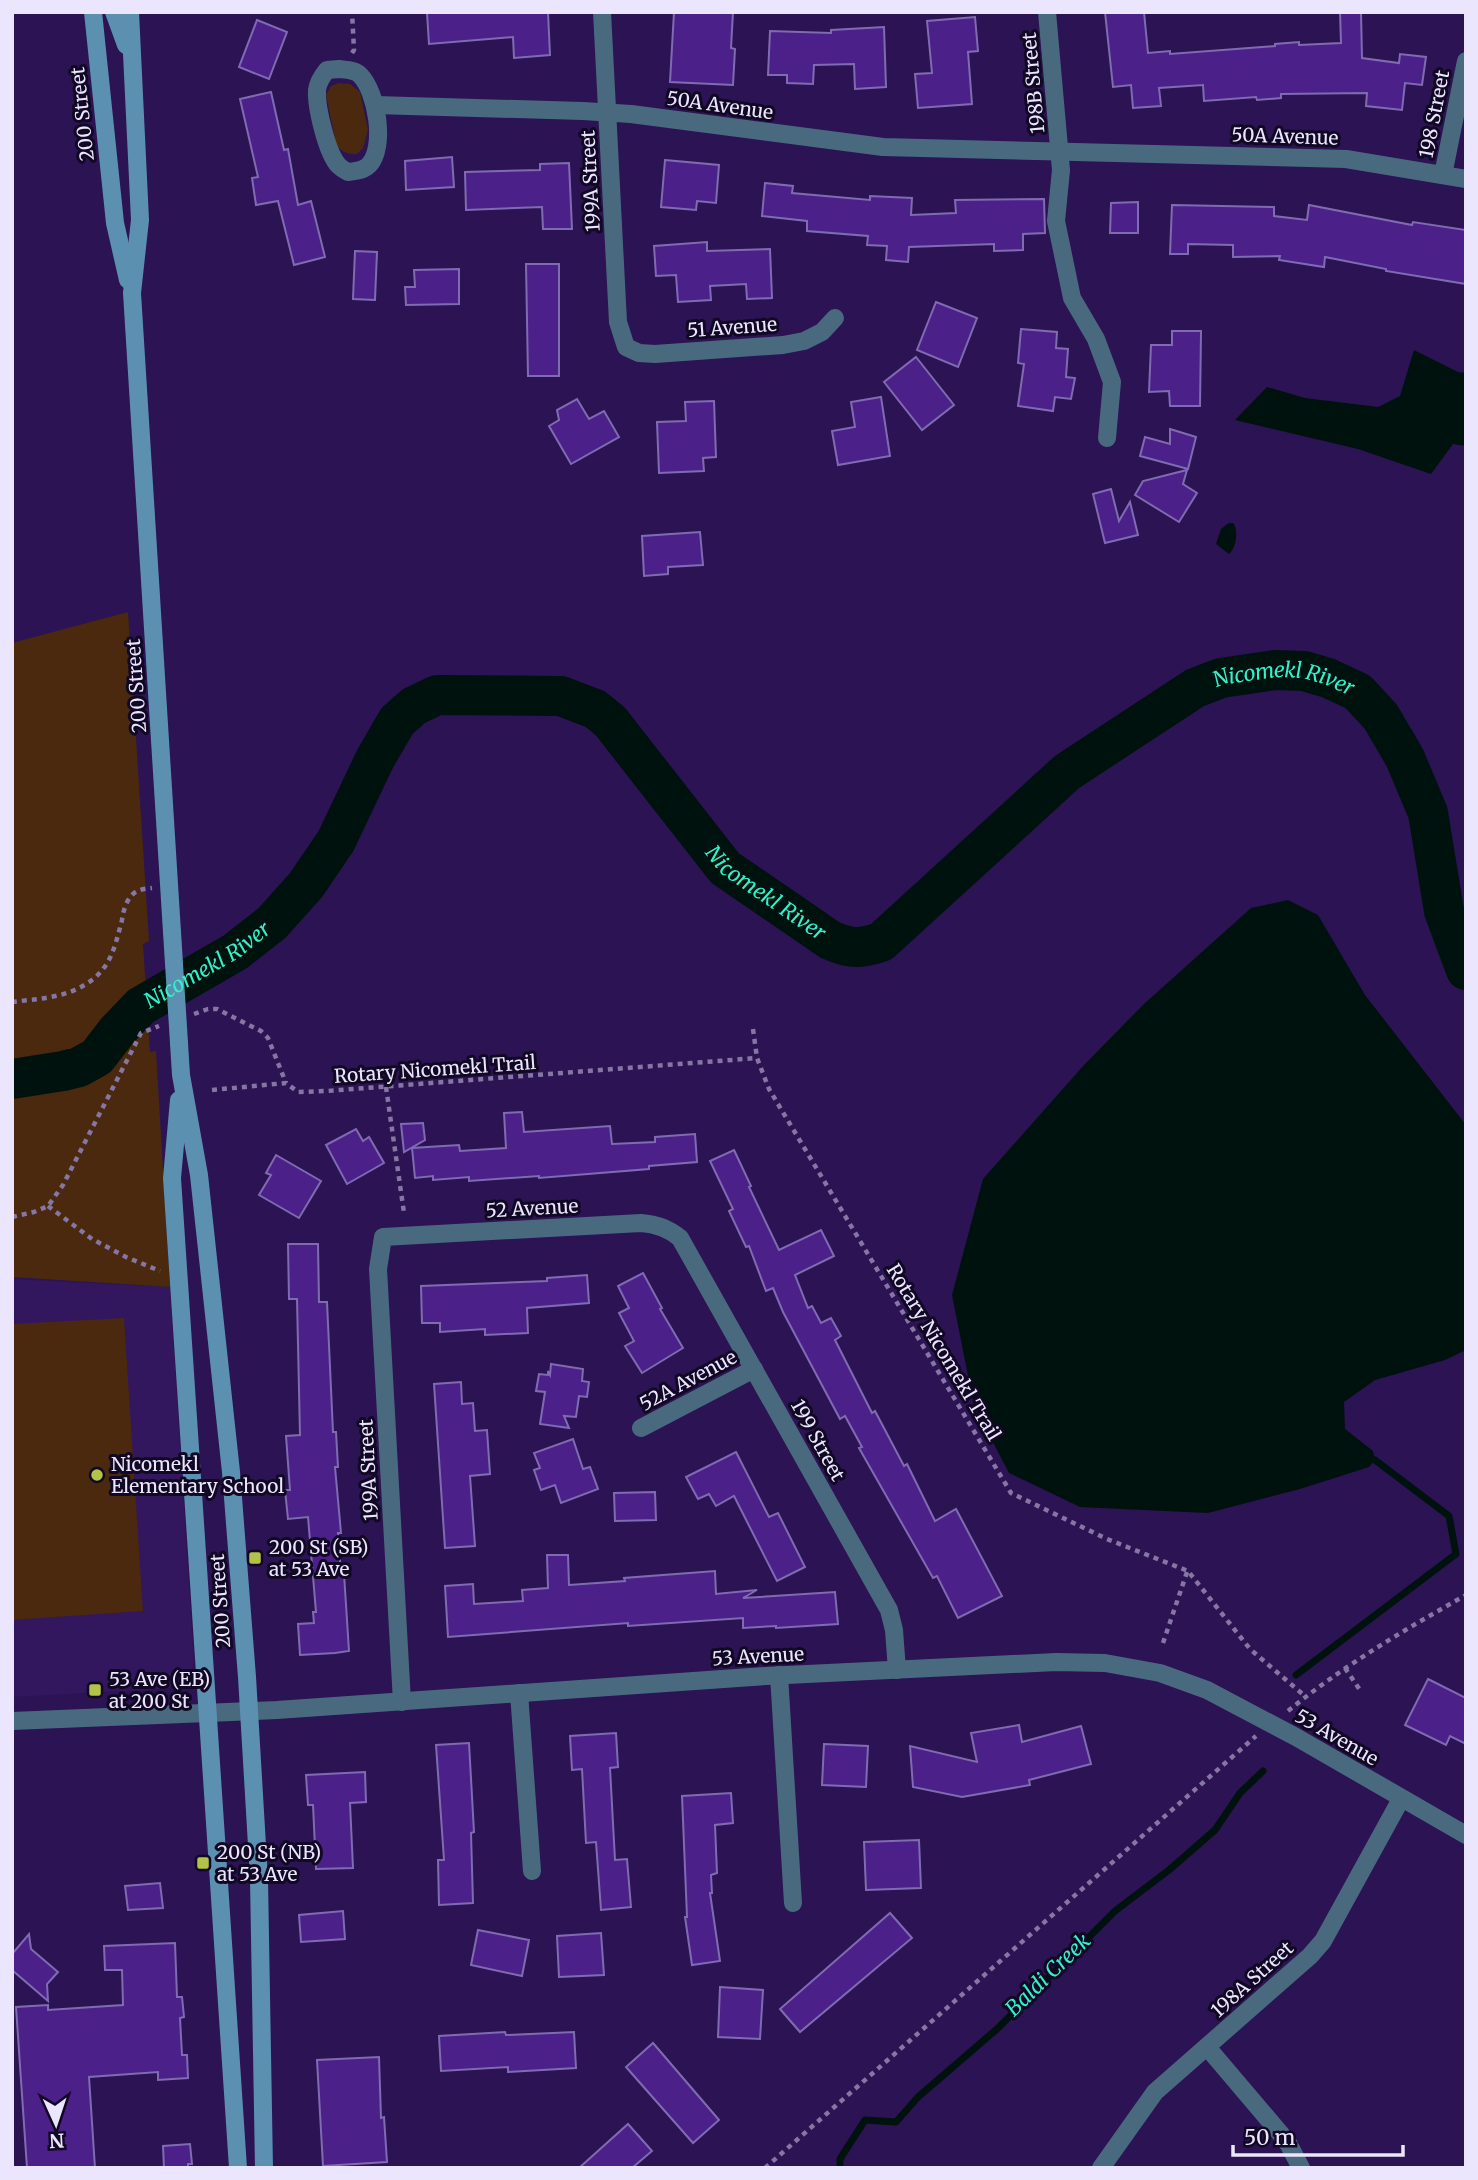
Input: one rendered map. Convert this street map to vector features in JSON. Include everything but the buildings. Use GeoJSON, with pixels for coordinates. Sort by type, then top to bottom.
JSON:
{"type":"FeatureCollection","features":[{"type":"Feature","properties":{"kind":"main road","name":"200 Street"},"geometry":{"type":"LineString","coordinates":[[93,12],[114,223],[132,293]]}},
{"type":"Feature","properties":{"kind":"main road"},"geometry":{"type":"LineString","coordinates":[[114,12],[132,61]]}},
{"type":"Feature","properties":{"kind":"main road","name":"200 Street"},"geometry":{"type":"LineString","coordinates":[[130,12],[140,220],[132,293],[178,1043],[199,1175],[227,1431],[249,1711],[259,1879],[264,2168]]}},
{"type":"Feature","properties":{"kind":"main road","name":"200 Street"},"geometry":{"type":"LineString","coordinates":[[181,1075],[172,1178],[238,2168]]}},
{"type":"Feature","properties":{"kind":"street","name":"199A Street"},"geometry":{"type":"LineString","coordinates":[[602,12],[618,322],[626,347]]}},
{"type":"Feature","properties":{"kind":"street","name":"198B Street"},"geometry":{"type":"LineString","coordinates":[[1047,12],[1060,151]]}},
{"type":"Feature","properties":{"kind":"street","name":"198 Street"},"geometry":{"type":"LineString","coordinates":[[1443,175],[1466,61]]}},
{"type":"Feature","properties":{"kind":"street"},"geometry":{"type":"LineString","coordinates":[[327,70],[344,70],[358,73],[366,82],[375,105],[379,137],[376,152],[369,165],[348,172],[339,167],[330,153],[317,89],[327,70]]}},
{"type":"Feature","properties":{"kind":"street","name":"50A Avenue"},"geometry":{"type":"LineString","coordinates":[[375,105],[607,113],[883,147],[1346,159],[1466,179]]}},
{"type":"Feature","properties":{"kind":"street"},"geometry":{"type":"LineString","coordinates":[[1060,151],[1056,221],[1072,298],[1096,339],[1112,382],[1107,438]]}},
{"type":"Feature","properties":{"kind":"street","name":"51 Avenue"},"geometry":{"type":"LineString","coordinates":[[626,347],[639,353],[655,354],[783,345],[804,341],[822,332],[835,318]]}},
{"type":"Feature","properties":{"kind":"street","name":"52 Avenue"},"geometry":{"type":"LineString","coordinates":[[383,1237],[641,1223],[662,1227],[680,1238]]}},
{"type":"Feature","properties":{"kind":"street","name":"199A Street"},"geometry":{"type":"LineString","coordinates":[[383,1237],[378,1269],[402,1702]]}},
{"type":"Feature","properties":{"kind":"street","name":"199 Street"},"geometry":{"type":"LineString","coordinates":[[680,1238],[890,1610],[897,1670]]}},
{"type":"Feature","properties":{"kind":"street","name":"52A Avenue"},"geometry":{"type":"LineString","coordinates":[[641,1428],[754,1369]]}},
{"type":"Feature","properties":{"kind":"street","name":"53 Avenue"},"geometry":{"type":"LineString","coordinates":[[12,1721],[249,1711],[779,1675],[1081,1661],[1160,1673],[1207,1690],[1466,1835]]}},
{"type":"Feature","properties":{"kind":"street"},"geometry":{"type":"LineString","coordinates":[[779,1675],[793,1903]]}},
{"type":"Feature","properties":{"kind":"street"},"geometry":{"type":"LineString","coordinates":[[519,1693],[531,1871]]}},
{"type":"Feature","properties":{"kind":"street","name":"198A Street"},"geometry":{"type":"LineString","coordinates":[[1101,2168],[1156,2092],[1310,1956],[1323,1941],[1401,1799]]}},
{"type":"Feature","properties":{"kind":"street"},"geometry":{"type":"LineString","coordinates":[[1206,2048],[1280,2133],[1301,2168]]}},
{"type":"Feature","properties":{"kind":"path"},"geometry":{"type":"LineString","coordinates":[[344,70],[354,50],[352,12]]}},
{"type":"Feature","properties":{"kind":"path"},"geometry":{"type":"LineString","coordinates":[[12,1002],[65,993],[84,986],[98,976],[114,954],[128,902],[132,894],[140,890]]}},
{"type":"Feature","properties":{"kind":"path"},"geometry":{"type":"LineString","coordinates":[[186,1017],[208,1009],[217,1009],[261,1031],[268,1038],[286,1083]]}},
{"type":"Feature","properties":{"kind":"path"},"geometry":{"type":"LineString","coordinates":[[12,1217],[48,1206],[75,1161],[141,1033],[163,1025]]}},
{"type":"Feature","properties":{"kind":"path","name":"Rotary Nicomekl Trail"},"geometry":{"type":"LineString","coordinates":[[753,1029],[757,1058],[769,1090],[1011,1493],[1107,1539],[1188,1571]]}},
{"type":"Feature","properties":{"kind":"path","name":"Rotary Nicomekl Trail"},"geometry":{"type":"LineString","coordinates":[[212,1090],[286,1083],[298,1092],[386,1087],[757,1058]]}},
{"type":"Feature","properties":{"kind":"path"},"geometry":{"type":"LineString","coordinates":[[386,1087],[404,1213]]}},
{"type":"Feature","properties":{"kind":"path"},"geometry":{"type":"LineString","coordinates":[[48,1206],[92,1239],[167,1274]]}},
{"type":"Feature","properties":{"kind":"path"},"geometry":{"type":"LineString","coordinates":[[1163,1643],[1188,1571]]}},
{"type":"Feature","properties":{"kind":"path"},"geometry":{"type":"LineString","coordinates":[[1188,1571],[1250,1649],[1306,1696]]}},
{"type":"Feature","properties":{"kind":"path"},"geometry":{"type":"LineString","coordinates":[[1295,1705],[1383,1643],[1466,1595]]}},
{"type":"Feature","properties":{"kind":"path"},"geometry":{"type":"LineString","coordinates":[[1345,1668],[1360,1690]]}},
{"type":"Feature","properties":{"kind":"path"},"geometry":{"type":"LineString","coordinates":[[765,2168],[1247,1743]]}},
{"type":"Feature","properties":{"kind":"shaded area"},"geometry":{"type":"Polygon","coordinates":[[[339,83],[350,84],[360,92],[368,130],[363,148],[357,154],[345,152],[336,144],[326,95],[331,86],[339,83]]]}},
{"type":"Feature","properties":{"kind":"shaded area"},"geometry":{"type":"Polygon","coordinates":[[[1414,350],[1458,372],[1466,373],[1466,446],[1453,444],[1431,474],[1358,449],[1235,420],[1267,387],[1305,398],[1378,407],[1400,396],[1414,350]]]}},
{"type":"Feature","properties":{"kind":"shaded area"},"geometry":{"type":"Polygon","coordinates":[[[1229,523],[1235,526],[1236,539],[1229,554],[1216,544],[1221,529],[1229,523]]]}},
{"type":"Feature","properties":{"kind":"shaded area"},"geometry":{"type":"Polygon","coordinates":[[[128,612],[149,941],[143,944],[150,1052],[156,1051],[170,1287],[12,1277],[12,643],[128,612]]]}},
{"type":"Feature","properties":{"kind":"shaded area"},"geometry":{"type":"Polygon","coordinates":[[[1288,900],[1318,915],[1365,995],[1466,1125],[1466,1350],[1445,1360],[1375,1380],[1344,1402],[1345,1429],[1373,1451],[1375,1460],[1369,1467],[1300,1489],[1208,1513],[1080,1507],[1009,1473],[974,1406],[952,1295],[983,1179],[1084,1065],[1144,1004],[1251,908],[1288,900]]]}},
{"type":"Feature","properties":{"kind":"shaded area","name":"Nicomekl Elementary School"},"geometry":{"type":"Polygon","coordinates":[[[12,1279],[170,1287],[194,1663],[190,1676],[178,1686],[12,1697],[12,1279]]]}},
{"type":"Feature","properties":{"kind":"shaded area"},"geometry":{"type":"Polygon","coordinates":[[[124,1318],[143,1611],[12,1620],[12,1324],[124,1318]]]}},
{"type":"Feature","properties":{"kind":"waterway","name":"Nicomekl River"},"geometry":{"type":"LineString","coordinates":[[12,1079],[79,1067],[97,1057],[141,1006],[235,952],[272,923],[306,885],[336,841],[375,759],[397,721],[414,706],[437,695],[561,696],[595,709],[610,721],[725,868],[830,940],[855,947],[881,942],[1067,772],[1195,688],[1221,678],[1275,670],[1304,671],[1328,678],[1358,692],[1381,717],[1405,758],[1428,813],[1444,911],[1466,970]]}},
{"type":"Feature","properties":{"kind":"waterway","name":"Baldi Creek"},"geometry":{"type":"LineString","coordinates":[[1296,1675],[1456,1554],[1449,1516],[1375,1460]]}},
{"type":"Feature","properties":{"kind":"waterway","name":"Baldi Creek"},"geometry":{"type":"LineString","coordinates":[[840,2168],[840,2159],[865,2120],[896,2122],[918,2097],[997,2029],[1115,1911],[1169,1870],[1215,1830],[1240,1793],[1263,1771]]}},
{"type":"Feature","properties":{"kind":"place","name":"Nicomekl Elementary School"},"geometry":{"type":"Point","coordinates":[97,1475]}},
{"type":"Feature","properties":{"kind":"place","name":"200 St (SB) at 53 Ave"},"geometry":{"type":"Point","coordinates":[255,1558]}},
{"type":"Feature","properties":{"kind":"place","name":"53 Ave (EB) at 200 St"},"geometry":{"type":"Point","coordinates":[95,1690]}},
{"type":"Feature","properties":{"kind":"place","name":"200 St (NB) at 53 Ave"},"geometry":{"type":"Point","coordinates":[203,1863]}}]}
